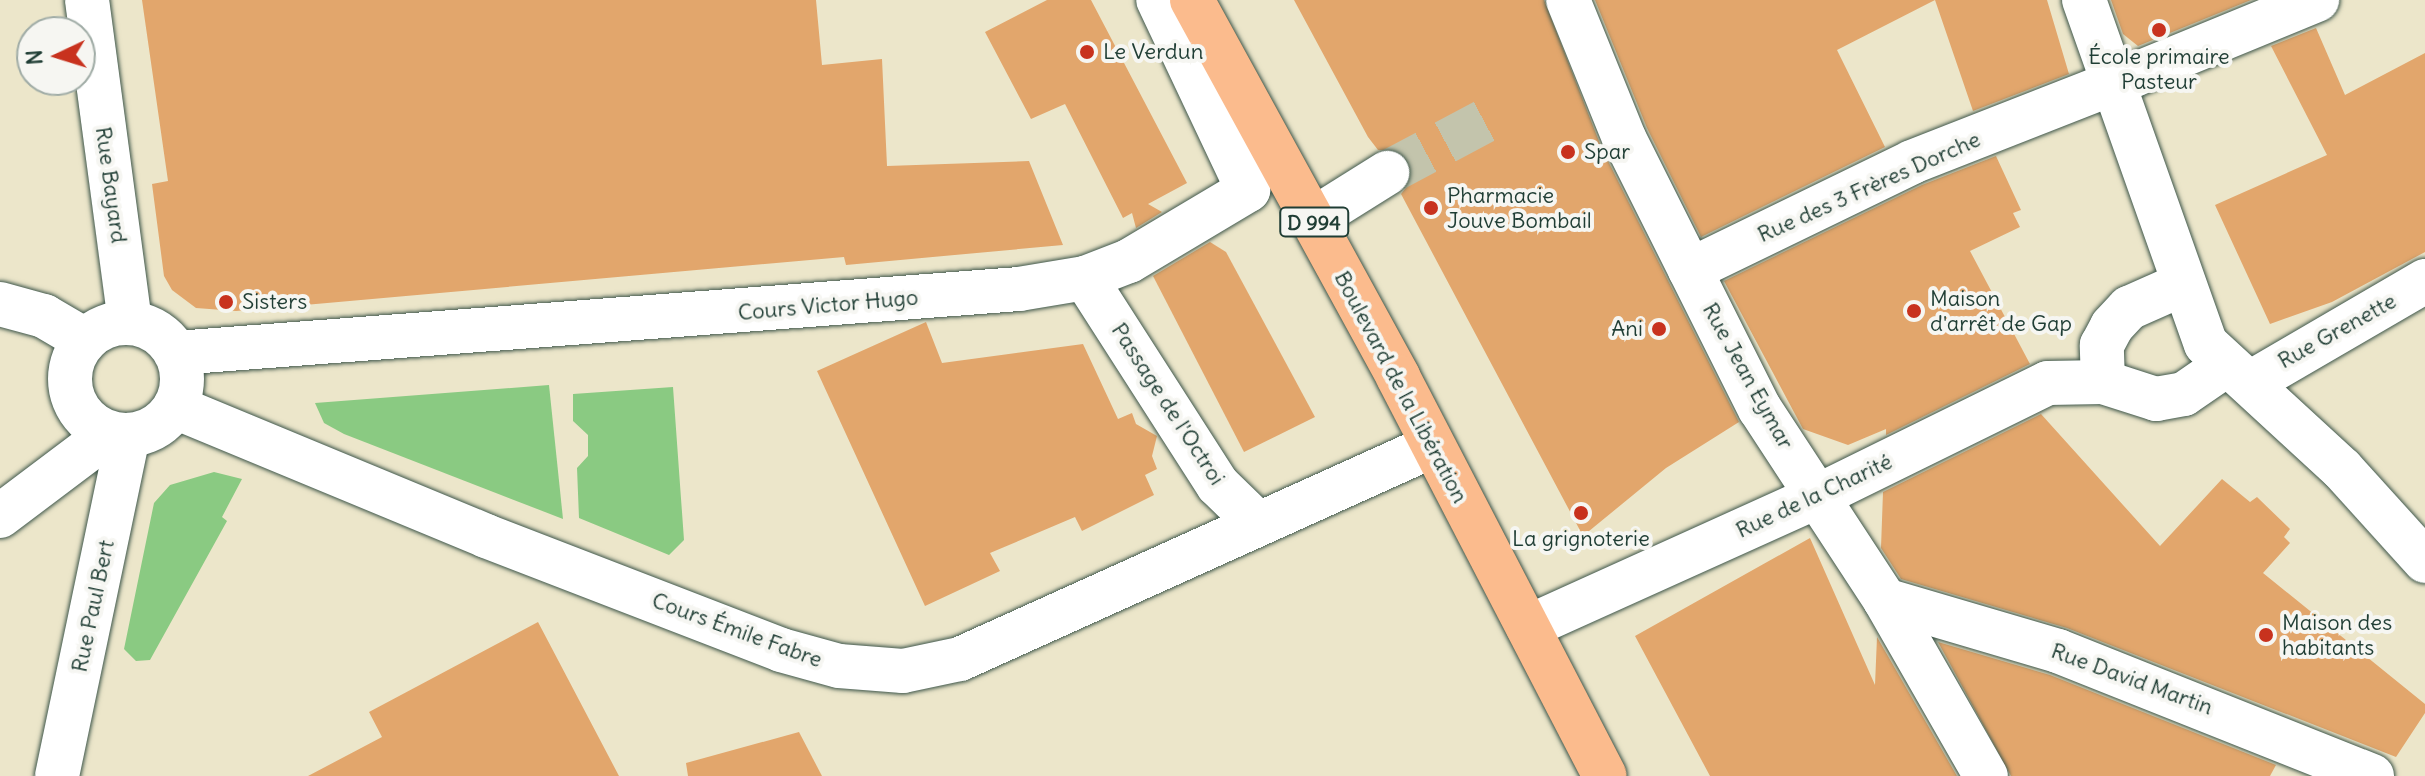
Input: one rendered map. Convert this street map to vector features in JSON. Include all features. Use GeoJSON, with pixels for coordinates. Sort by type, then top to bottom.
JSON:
{"type":"FeatureCollection","features":[{"type":"Feature","properties":{"kind":"main road","name":"Boulevard de la Libération"},"geometry":{"type":"LineString","coordinates":[[1192,0],[1312,220],[1605,776]]}},
{"type":"Feature","properties":{"kind":"street","name":"Rue Bayard"},"geometry":{"type":"LineString","coordinates":[[87,0],[130,322]]}},
{"type":"Feature","properties":{"kind":"street","name":"Cours Victor Hugo"},"geometry":{"type":"LineString","coordinates":[[176,353],[1004,291],[1085,278],[1129,261],[1248,190],[1158,0]]}},
{"type":"Feature","properties":{"kind":"street","name":"Rue Jean Eymar"},"geometry":{"type":"LineString","coordinates":[[1568,0],[1624,138],[1760,409],[1885,600],[1986,776]]}},
{"type":"Feature","properties":{"kind":"street"},"geometry":{"type":"LineString","coordinates":[[2084,0],[2124,80],[2161,222],[2206,344],[2342,469],[2425,561]]}},
{"type":"Feature","properties":{"kind":"street","name":"Rue des 3 Frères Dorche"},"geometry":{"type":"LineString","coordinates":[[1690,270],[1912,162],[2124,80],[2317,0]]}},
{"type":"Feature","properties":{"kind":"street"},"geometry":{"type":"LineString","coordinates":[[1312,220],[1387,173]]}},
{"type":"Feature","properties":{"kind":"street","name":"Passage de l'Octroi"},"geometry":{"type":"LineString","coordinates":[[1085,278],[1218,485],[1258,524]]}},
{"type":"Feature","properties":{"kind":"street","name":"Rue Grenette"},"geometry":{"type":"LineString","coordinates":[[2103,382],[2156,399],[2184,394],[2238,374],[2425,281]]}},
{"type":"Feature","properties":{"kind":"street"},"geometry":{"type":"LineString","coordinates":[[2103,382],[2102,345],[2112,326],[2129,308],[2183,284]]}},
{"type":"Feature","properties":{"kind":"street"},"geometry":{"type":"LineString","coordinates":[[0,304],[44,316],[85,340]]}},
{"type":"Feature","properties":{"kind":"street"},"geometry":{"type":"LineString","coordinates":[[0,516],[119,434],[158,425],[175,407],[182,380],[176,353],[161,334],[130,322],[103,326],[85,340],[73,359],[70,390],[84,418],[119,434]]}},
{"type":"Feature","properties":{"kind":"street","name":"Rue de la Charité"},"geometry":{"type":"LineString","coordinates":[[1528,627],[1818,496],[2048,383],[2103,382]]}},
{"type":"Feature","properties":{"kind":"street","name":"Cours Émile Fabre"},"geometry":{"type":"LineString","coordinates":[[175,407],[486,536],[781,650],[839,666],[903,671],[960,659],[1432,446]]}},
{"type":"Feature","properties":{"kind":"street","name":"Rue Paul Bert"},"geometry":{"type":"LineString","coordinates":[[57,776],[119,434]]}},
{"type":"Feature","properties":{"kind":"street","name":"Rue David Martin"},"geometry":{"type":"LineString","coordinates":[[1885,600],[2058,651],[2372,776]]}},
{"type":"Feature","properties":{"kind":"green space"},"geometry":{"type":"Polygon","coordinates":[[[549,385],[563,519],[344,434],[324,423],[315,403],[549,385]]]}},
{"type":"Feature","properties":{"kind":"green space"},"geometry":{"type":"Polygon","coordinates":[[[673,387],[684,540],[669,555],[579,518],[577,468],[588,456],[588,435],[573,421],[573,394],[673,387]]]}},
{"type":"Feature","properties":{"kind":"green space"},"geometry":{"type":"Polygon","coordinates":[[[214,472],[242,479],[222,517],[227,521],[150,660],[136,661],[124,649],[154,503],[170,485],[214,472]]]}},
{"type":"Feature","properties":{"kind":"building"},"geometry":{"type":"Polygon","coordinates":[[[142,0],[816,0],[822,65],[882,59],[887,166],[1029,161],[1063,245],[846,265],[844,257],[236,311],[196,308],[172,290],[164,276],[152,184],[168,181],[142,0]]]}},
{"type":"Feature","properties":{"kind":"building"},"geometry":{"type":"Polygon","coordinates":[[[1047,0],[1091,0],[1187,183],[1148,204],[1162,212],[1136,228],[1132,213],[1123,218],[1065,104],[1031,119],[985,32],[1047,0]]]}},
{"type":"Feature","properties":{"kind":"building"},"geometry":{"type":"Polygon","coordinates":[[[1294,0],[1544,0],[1602,149],[1739,422],[1666,468],[1583,536],[1401,194],[1409,184],[1408,160],[1398,151],[1378,150],[1368,137],[1294,0]]]}},
{"type":"Feature","properties":{"kind":"building"},"geometry":{"type":"Polygon","coordinates":[[[1595,0],[1935,0],[1837,50],[1885,147],[1701,237],[1647,128],[1595,0]]]}},
{"type":"Feature","properties":{"kind":"building"},"geometry":{"type":"Polygon","coordinates":[[[1935,0],[2047,0],[2069,74],[1973,111],[1935,0]]]}},
{"type":"Feature","properties":{"kind":"building","name":"École primaire Pasteur"},"geometry":{"type":"Polygon","coordinates":[[[2111,0],[2251,0],[2138,46],[2123,34],[2111,0]]]}},
{"type":"Feature","properties":{"kind":"building"},"geometry":{"type":"Polygon","coordinates":[[[2316,28],[2345,95],[2425,53],[2425,252],[2332,302],[2270,324],[2215,205],[2327,155],[2271,46],[2316,28]]]}},
{"type":"Feature","properties":{"kind":"building","name":"Maison d'arrêt de Gap"},"geometry":{"type":"Polygon","coordinates":[[[1996,156],[2021,210],[2013,213],[2020,227],[1970,251],[2030,364],[1886,435],[1886,429],[1848,445],[1803,429],[1724,281],[1922,185],[1996,156]]]}},
{"type":"Feature","properties":{"kind":"building"},"geometry":{"type":"Polygon","coordinates":[[[1210,242],[1226,252],[1315,417],[1244,452],[1153,276],[1210,242]]]}},
{"type":"Feature","properties":{"kind":"building"},"geometry":{"type":"Polygon","coordinates":[[[926,322],[942,363],[1083,344],[1118,419],[1132,413],[1136,424],[1157,436],[1152,456],[1157,469],[1145,475],[1154,495],[1082,531],[1075,517],[990,553],[1000,571],[925,606],[817,371],[926,322]]]}},
{"type":"Feature","properties":{"kind":"building"},"geometry":{"type":"Polygon","coordinates":[[[2041,414],[2160,546],[2222,479],[2250,502],[2257,497],[2290,529],[2284,537],[2290,543],[2263,573],[2425,704],[2425,713],[2396,757],[2067,628],[1901,579],[1881,548],[1883,492],[2041,414]]]}},
{"type":"Feature","properties":{"kind":"building"},"geometry":{"type":"Polygon","coordinates":[[[1810,538],[1875,685],[1877,637],[1957,776],[1710,776],[1635,636],[1810,538]]]}},
{"type":"Feature","properties":{"kind":"building"},"geometry":{"type":"Polygon","coordinates":[[[538,622],[619,776],[308,776],[382,737],[369,712],[538,622]]]}},
{"type":"Feature","properties":{"kind":"building"},"geometry":{"type":"Polygon","coordinates":[[[1938,642],[2050,675],[2276,765],[2270,776],[2011,776],[1938,642]]]}},
{"type":"Feature","properties":{"kind":"building"},"geometry":{"type":"Polygon","coordinates":[[[799,732],[822,776],[688,776],[686,763],[799,732]]]}},
{"type":"Feature","properties":{"kind":"tunnel"},"geometry":{"type":"LineString","coordinates":[[1387,173],[1494,116]]}},
{"type":"Feature","properties":{"kind":"place","name":"École primaire Pasteur"},"geometry":{"type":"Point","coordinates":[2159,30]}},
{"type":"Feature","properties":{"kind":"place","name":"Le Verdun"},"geometry":{"type":"Point","coordinates":[1087,52]}},
{"type":"Feature","properties":{"kind":"place","name":"Spar"},"geometry":{"type":"Point","coordinates":[1568,152]}},
{"type":"Feature","properties":{"kind":"place","name":"Pharmacie Jouve Bombail"},"geometry":{"type":"Point","coordinates":[1431,208]}},
{"type":"Feature","properties":{"kind":"place","name":"Sisters"},"geometry":{"type":"Point","coordinates":[226,302]}},
{"type":"Feature","properties":{"kind":"place","name":"Maison d'arrêt de Gap"},"geometry":{"type":"Point","coordinates":[1914,311]}},
{"type":"Feature","properties":{"kind":"place","name":"Ani"},"geometry":{"type":"Point","coordinates":[1659,329]}},
{"type":"Feature","properties":{"kind":"place","name":"La grignoterie"},"geometry":{"type":"Point","coordinates":[1581,513]}},
{"type":"Feature","properties":{"kind":"place","name":"Maison des habitants"},"geometry":{"type":"Point","coordinates":[2266,635]}}]}
